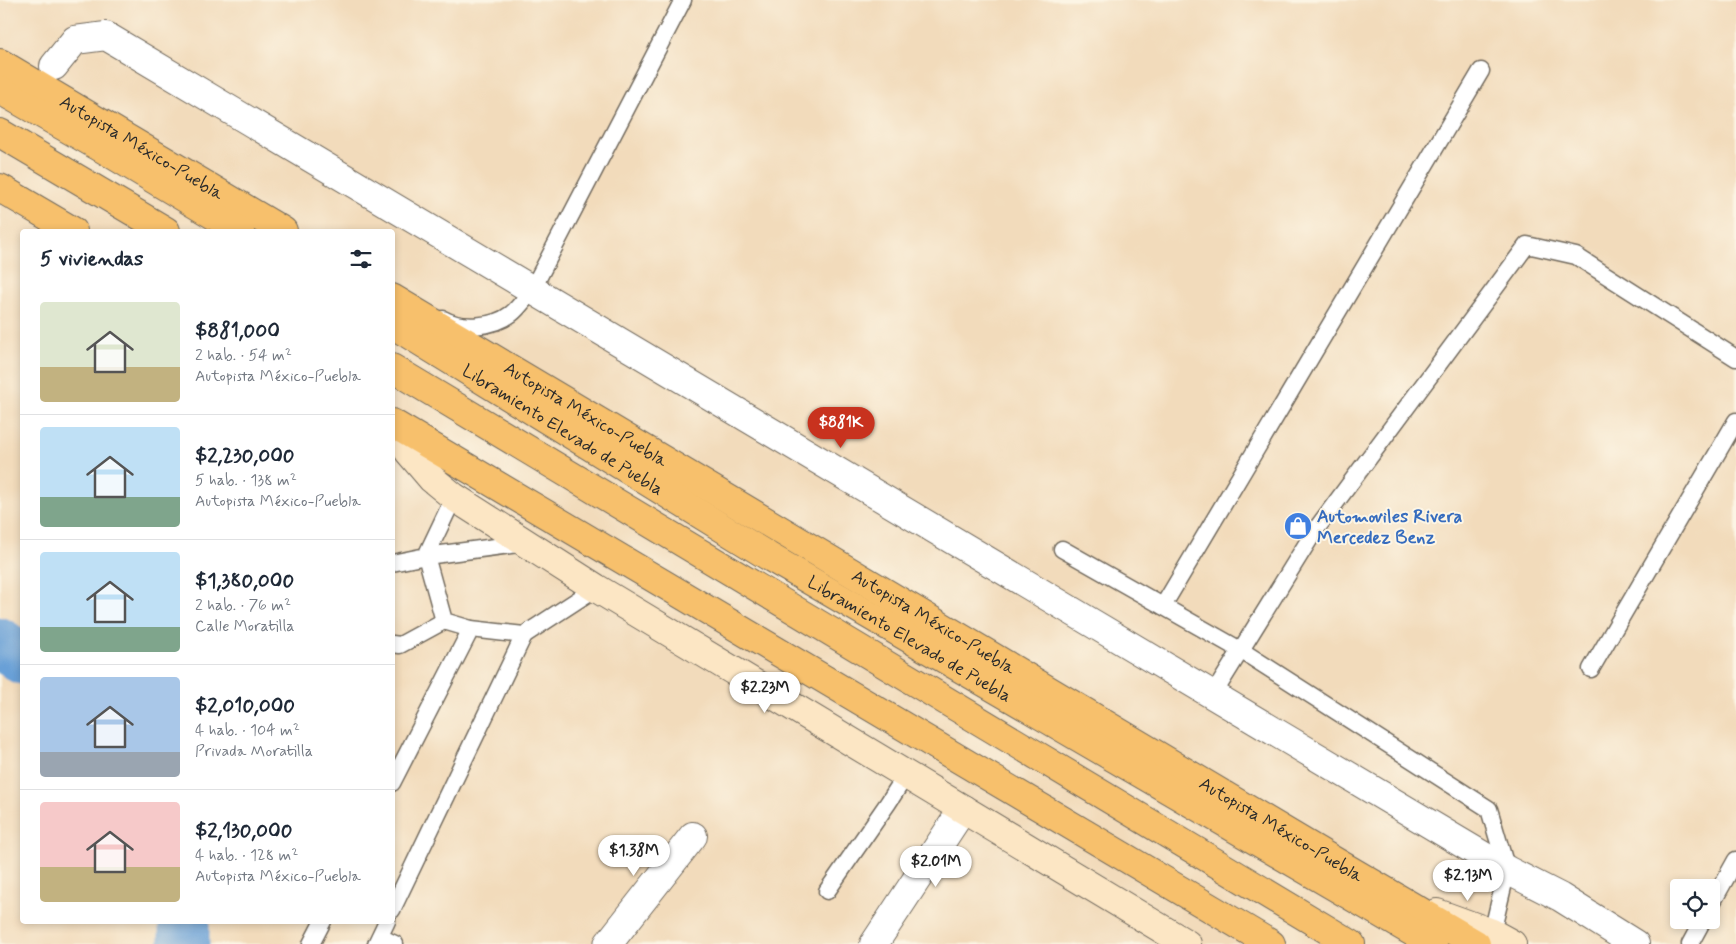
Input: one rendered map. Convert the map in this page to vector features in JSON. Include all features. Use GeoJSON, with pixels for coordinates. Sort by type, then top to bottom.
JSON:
{"type":"FeatureCollection","features":[{"type":"Feature","properties":{"kind":"highway","name":"Autopista México-Puebla"},"geometry":{"type":"LineString","coordinates":[[0,64],[244,221],[275,229]]}},
{"type":"Feature","properties":{"kind":"highway"},"geometry":{"type":"LineString","coordinates":[[0,90],[105,150],[244,221]]}},
{"type":"Feature","properties":{"kind":"highway"},"geometry":{"type":"LineString","coordinates":[[0,133],[163,229]]}},
{"type":"Feature","properties":{"kind":"highway"},"geometry":{"type":"LineString","coordinates":[[0,188],[70,229]]}},
{"type":"Feature","properties":{"kind":"highway","name":"Autopista México-Puebla"},"geometry":{"type":"LineString","coordinates":[[395,300],[1407,903],[1494,940]]}},
{"type":"Feature","properties":{"kind":"highway","name":"Libramiento Elevado de Puebla"},"geometry":{"type":"LineString","coordinates":[[395,326],[768,556],[1433,944]]}},
{"type":"Feature","properties":{"kind":"highway","name":"Libramiento Elevado de Puebla"},"geometry":{"type":"LineString","coordinates":[[395,370],[1351,944]]}},
{"type":"Feature","properties":{"kind":"highway"},"geometry":{"type":"LineString","coordinates":[[395,425],[1271,944]]}},
{"type":"Feature","properties":{"kind":"street"},"geometry":{"type":"LineString","coordinates":[[54,66],[76,40],[106,36],[1507,870],[1560,897],[1635,944]]}},
{"type":"Feature","properties":{"kind":"street"},"geometry":{"type":"LineString","coordinates":[[395,432],[432,479],[454,497],[596,588],[963,809],[1175,940]]}},
{"type":"Feature","properties":{"kind":"street"},"geometry":{"type":"LineString","coordinates":[[874,944],[963,809]]}},
{"type":"Feature","properties":{"kind":"street"},"geometry":{"type":"LineString","coordinates":[[608,944],[693,836]]}},
{"type":"Feature","properties":{"kind":"lane"},"geometry":{"type":"LineString","coordinates":[[395,290],[451,324],[483,326],[511,314],[532,290],[683,0]]}},
{"type":"Feature","properties":{"kind":"lane"},"geometry":{"type":"LineString","coordinates":[[1163,606],[1481,71]]}},
{"type":"Feature","properties":{"kind":"lane"},"geometry":{"type":"LineString","coordinates":[[244,221],[288,229]]}},
{"type":"Feature","properties":{"kind":"lane"},"geometry":{"type":"LineString","coordinates":[[1213,695],[1314,532],[1527,244],[1576,256],[1736,358]]}},
{"type":"Feature","properties":{"kind":"lane"},"geometry":{"type":"LineString","coordinates":[[1591,669],[1736,421]]}},
{"type":"Feature","properties":{"kind":"lane"},"geometry":{"type":"LineString","coordinates":[[444,621],[426,556],[454,497]]}},
{"type":"Feature","properties":{"kind":"lane"},"geometry":{"type":"LineString","coordinates":[[395,561],[526,543]]}},
{"type":"Feature","properties":{"kind":"lane"},"geometry":{"type":"LineString","coordinates":[[1062,549],[1242,651],[1489,809],[1507,870],[1494,940]]}},
{"type":"Feature","properties":{"kind":"lane"},"geometry":{"type":"LineString","coordinates":[[395,904],[524,635],[596,588]]}},
{"type":"Feature","properties":{"kind":"lane"},"geometry":{"type":"LineString","coordinates":[[395,644],[400,645],[444,621],[471,628],[524,635]]}},
{"type":"Feature","properties":{"kind":"lane"},"geometry":{"type":"LineString","coordinates":[[395,777],[471,628]]}},
{"type":"Feature","properties":{"kind":"lane"},"geometry":{"type":"LineString","coordinates":[[827,892],[906,775]]}},
{"type":"Feature","properties":{"kind":"lane"},"geometry":{"type":"LineString","coordinates":[[1720,889],[1736,860]]}},
{"type":"Feature","properties":{"kind":"lane"},"geometry":{"type":"LineString","coordinates":[[311,944],[321,924]]}},
{"type":"Feature","properties":{"kind":"lane"},"geometry":{"type":"LineString","coordinates":[[386,924],[378,940],[395,944]]}},
{"type":"Feature","properties":{"kind":"lane"},"geometry":{"type":"LineString","coordinates":[[1690,944],[1698,929]]}},
{"type":"Feature","properties":{"kind":"waterway"},"geometry":{"type":"LineString","coordinates":[[0,643],[20,658]]}},
{"type":"Feature","properties":{"kind":"waterway"},"geometry":{"type":"LineString","coordinates":[[184,924],[184,944]]}},
{"type":"Feature","properties":{"kind":"place","name":"Automoviles Rivera Mercedez Benz"},"geometry":{"type":"Point","coordinates":[1298,526]}}]}
